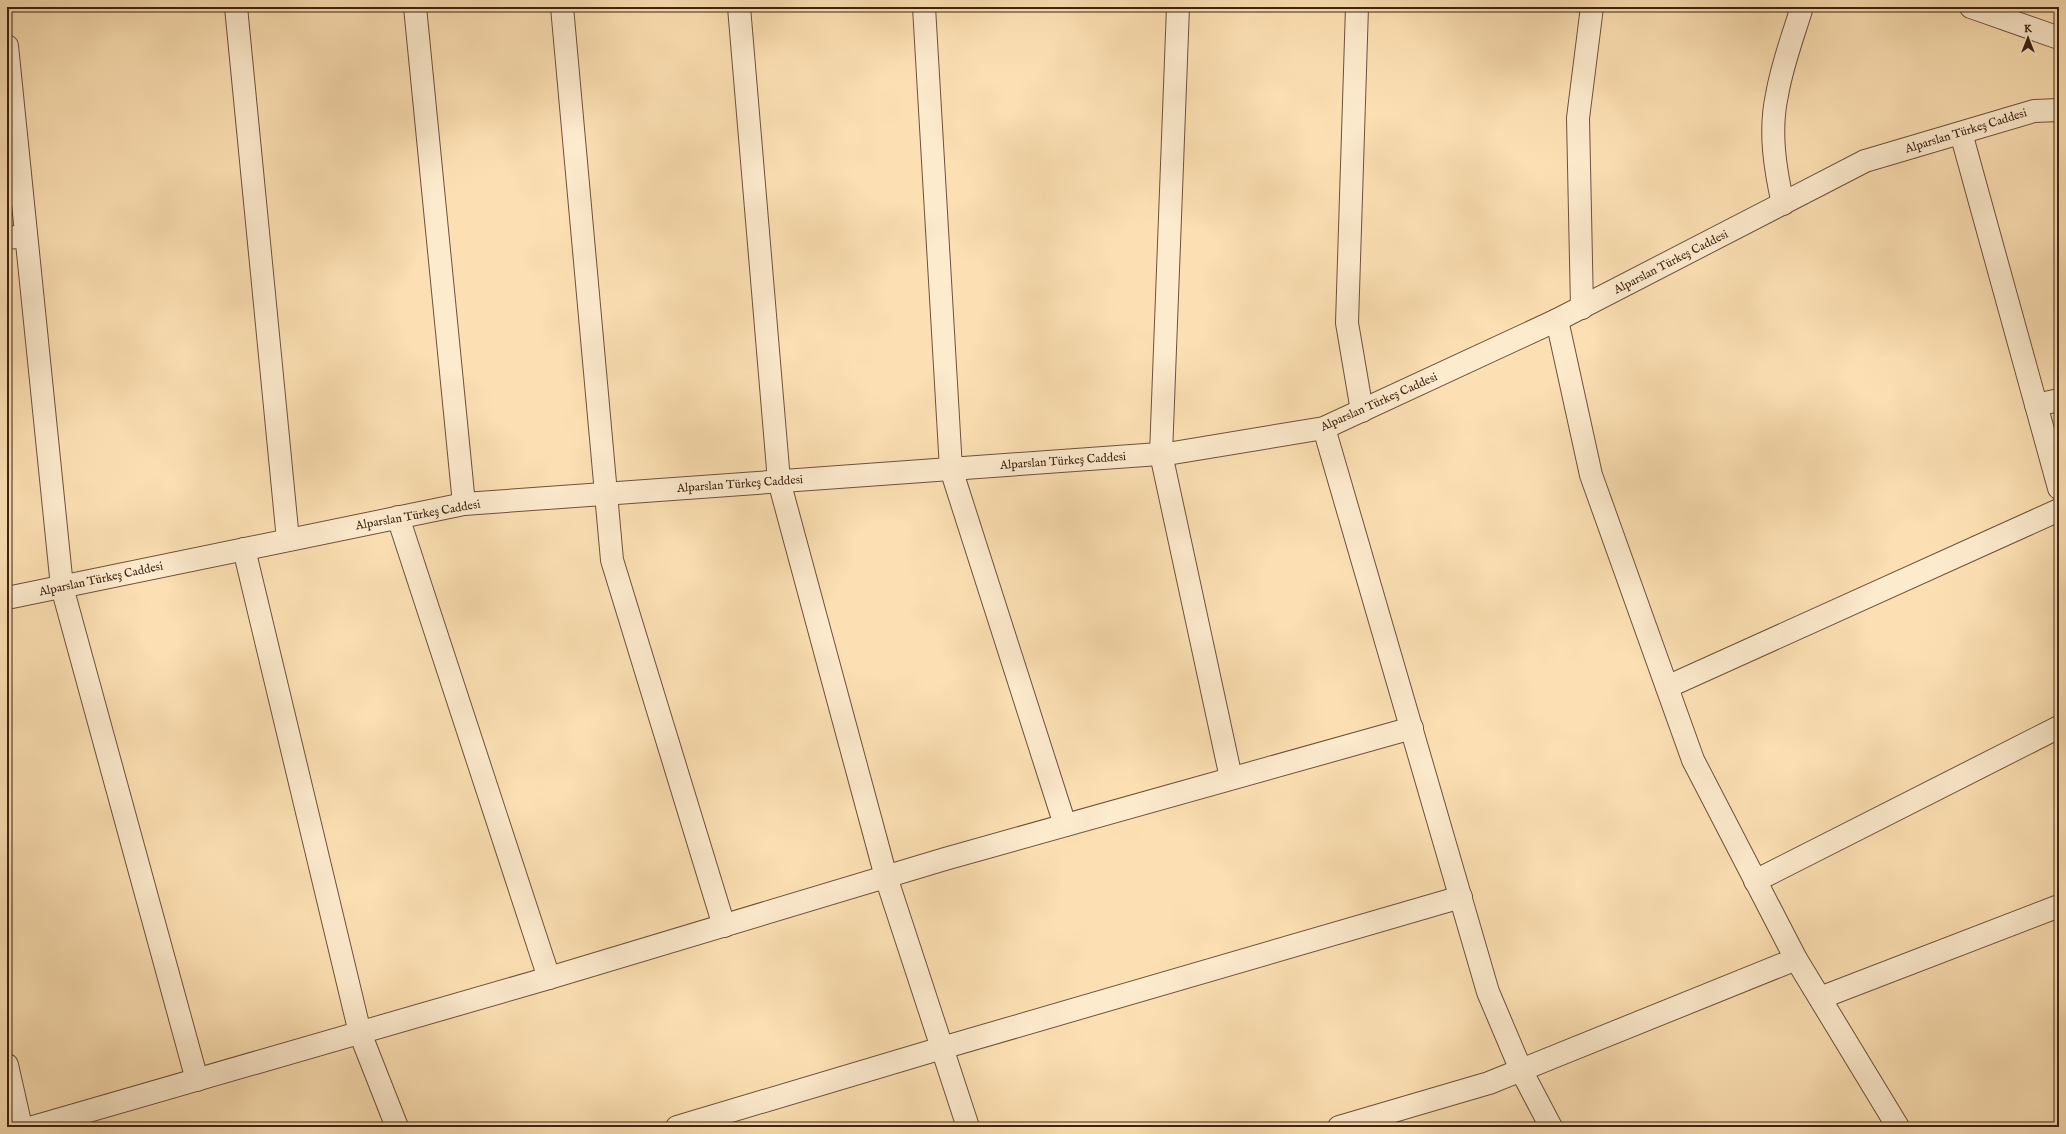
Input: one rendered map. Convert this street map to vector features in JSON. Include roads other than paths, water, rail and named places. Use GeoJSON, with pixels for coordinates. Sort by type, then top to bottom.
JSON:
{"type":"FeatureCollection","features":[{"type":"Feature","properties":{"kind":"street"},"geometry":{"type":"LineString","coordinates":[[236,7],[288,540]]}},
{"type":"Feature","properties":{"kind":"street"},"geometry":{"type":"LineString","coordinates":[[415,7],[464,504]]}},
{"type":"Feature","properties":{"kind":"street"},"geometry":{"type":"LineString","coordinates":[[562,7],[612,560],[724,926]]}},
{"type":"Feature","properties":{"kind":"street"},"geometry":{"type":"LineString","coordinates":[[739,7],[780,481],[886,877],[968,1127]]}},
{"type":"Feature","properties":{"kind":"street"},"geometry":{"type":"LineString","coordinates":[[924,7],[951,469],[1065,825]]}},
{"type":"Feature","properties":{"kind":"street"},"geometry":{"type":"LineString","coordinates":[[1178,7],[1161,454],[1231,778]]}},
{"type":"Feature","properties":{"kind":"street"},"geometry":{"type":"LineString","coordinates":[[1357,7],[1346,323],[1362,411]]}},
{"type":"Feature","properties":{"kind":"street"},"geometry":{"type":"LineString","coordinates":[[1582,308],[1578,118],[1592,7]]}},
{"type":"Feature","properties":{"kind":"street"},"geometry":{"type":"LineString","coordinates":[[1783,204],[1774,155],[1773,130],[1776,96],[1784,64],[1802,7]]}},
{"type":"Feature","properties":{"kind":"street"},"geometry":{"type":"LineString","coordinates":[[1970,7],[1996,12],[2059,38]]}},
{"type":"Feature","properties":{"kind":"street"},"geometry":{"type":"LineString","coordinates":[[7,46],[17,237],[62,587],[197,1080]]}},
{"type":"Feature","properties":{"kind":"street","name":"Alparslan Türkeş Caddesi"},"geometry":{"type":"LineString","coordinates":[[7,598],[464,504],[1161,454],[1324,428],[1582,308],[1864,161],[2034,111],[2059,110]]}},
{"type":"Feature","properties":{"kind":"street"},"geometry":{"type":"LineString","coordinates":[[1961,133],[2059,488]]}},
{"type":"Feature","properties":{"kind":"street"},"geometry":{"type":"LineString","coordinates":[[1557,320],[1591,475],[1693,760],[1796,959],[1898,1127]]}},
{"type":"Feature","properties":{"kind":"street"},"geometry":{"type":"LineString","coordinates":[[2036,405],[2059,400]]}},
{"type":"Feature","properties":{"kind":"street"},"geometry":{"type":"LineString","coordinates":[[1324,428],[1488,992],[1521,1070],[1551,1127]]}},
{"type":"Feature","properties":{"kind":"street"},"geometry":{"type":"LineString","coordinates":[[1666,687],[2059,510]]}},
{"type":"Feature","properties":{"kind":"street"},"geometry":{"type":"LineString","coordinates":[[398,518],[550,978]]}},
{"type":"Feature","properties":{"kind":"street"},"geometry":{"type":"LineString","coordinates":[[244,549],[360,1033],[397,1127]]}},
{"type":"Feature","properties":{"kind":"street"},"geometry":{"type":"LineString","coordinates":[[1755,881],[2059,727]]}},
{"type":"Feature","properties":{"kind":"street"},"geometry":{"type":"LineString","coordinates":[[32,1127],[550,978],[1065,825],[1412,728]]}},
{"type":"Feature","properties":{"kind":"street"},"geometry":{"type":"LineString","coordinates":[[677,1127],[942,1048],[1461,897]]}},
{"type":"Feature","properties":{"kind":"street"},"geometry":{"type":"LineString","coordinates":[[1820,998],[2059,906]]}},
{"type":"Feature","properties":{"kind":"street"},"geometry":{"type":"LineString","coordinates":[[1342,1126],[1490,1083],[1796,959]]}},
{"type":"Feature","properties":{"kind":"street"},"geometry":{"type":"LineString","coordinates":[[7,1065],[20,1127]]}}]}
